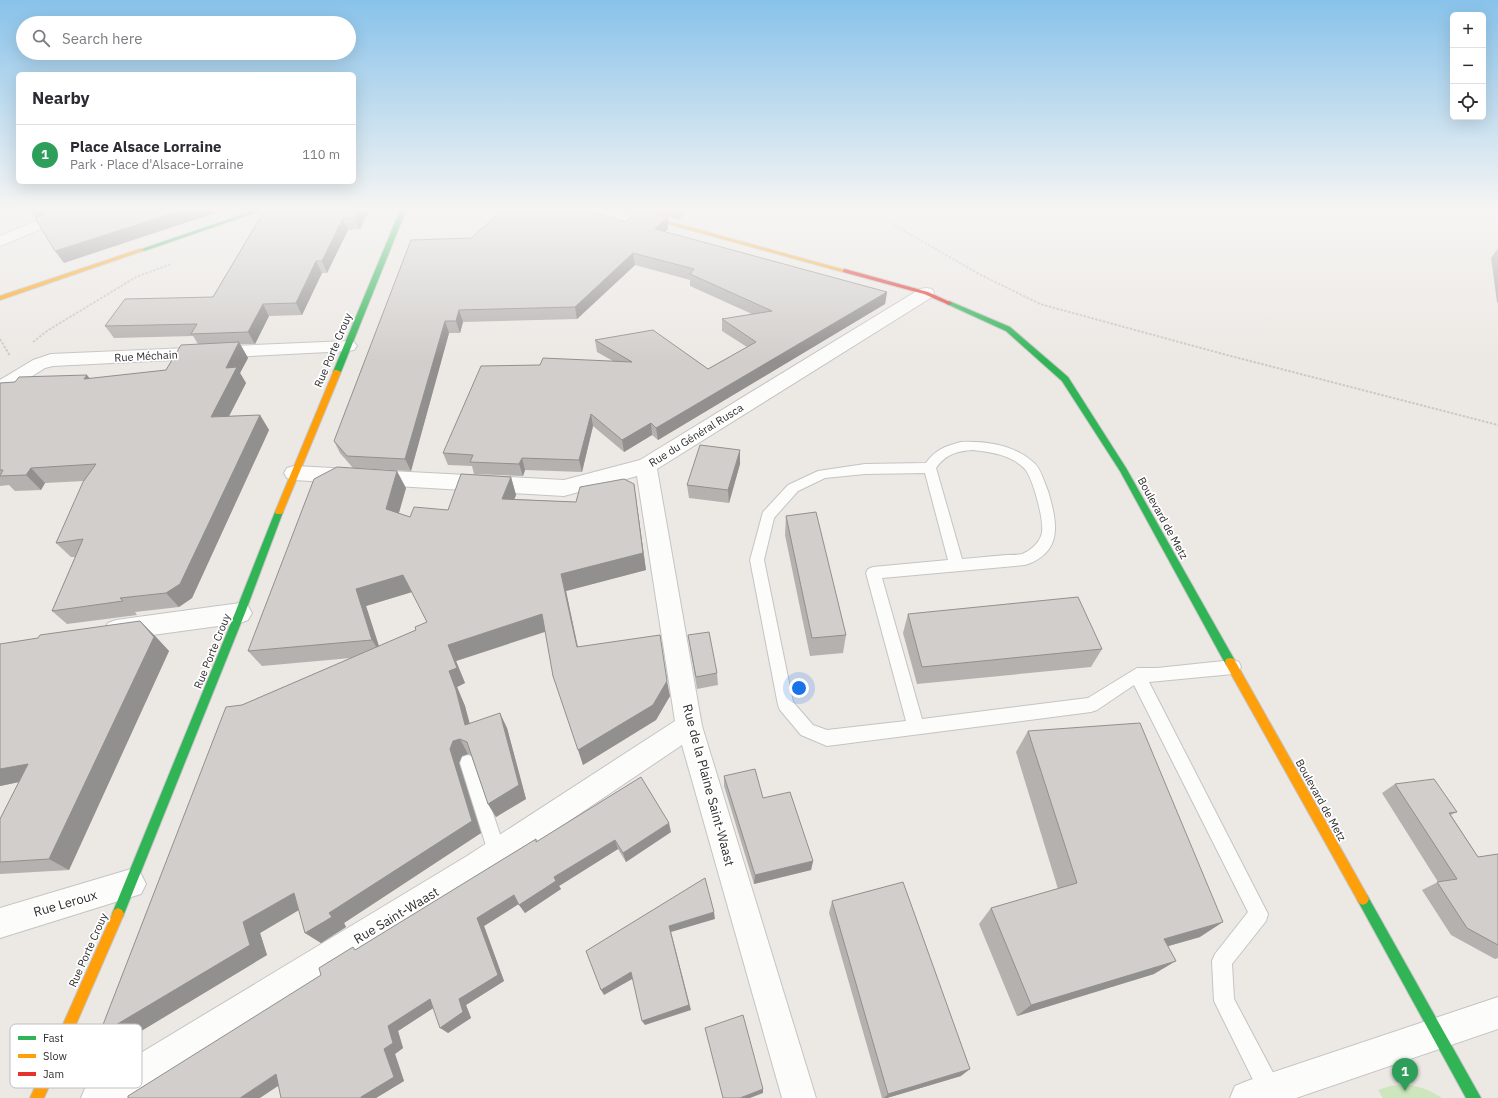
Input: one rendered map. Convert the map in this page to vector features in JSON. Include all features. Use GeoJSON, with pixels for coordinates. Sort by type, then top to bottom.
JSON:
{"type":"FeatureCollection","features":[{"type":"Feature","properties":{"kind":"main road"},"geometry":{"type":"LineString","coordinates":[[0,298],[115,259]]}},
{"type":"Feature","properties":{"kind":"main road","name":"Rue Porte Crouy"},"geometry":{"type":"LineString","coordinates":[[70,1024],[131,884],[294,474],[383,259]]}},
{"type":"Feature","properties":{"kind":"main road","name":"Boulevard de Metz"},"geometry":{"type":"LineString","coordinates":[[802,259],[926,293],[1008,329],[1065,379],[1123,470],[1474,1098]]}},
{"type":"Feature","properties":{"kind":"main road","name":"Rue Porte Crouy"},"geometry":{"type":"LineString","coordinates":[[37,1098],[41,1088]]}},
{"type":"Feature","properties":{"kind":"street","name":"Rue du Général Rusca"},"geometry":{"type":"LineString","coordinates":[[294,474],[564,488],[646,466],[926,293]]}},
{"type":"Feature","properties":{"kind":"street","name":"Rue Méchain"},"geometry":{"type":"LineString","coordinates":[[0,388],[39,364],[51,360],[348,346]]}},
{"type":"Feature","properties":{"kind":"street","name":"Rue de la Plaine Saint-Waast"},"geometry":{"type":"LineString","coordinates":[[646,466],[689,726],[799,1098]]}},
{"type":"Feature","properties":{"kind":"street"},"geometry":{"type":"LineString","coordinates":[[93,633],[240,613]]}},
{"type":"Feature","properties":{"kind":"street","name":"Rue Saint-Waast"},"geometry":{"type":"LineString","coordinates":[[142,1071],[497,852],[689,726]]}},
{"type":"Feature","properties":{"kind":"street","name":"Rue Leroux"},"geometry":{"type":"LineString","coordinates":[[0,922],[131,884]]}},
{"type":"Feature","properties":{"kind":"street"},"geometry":{"type":"LineString","coordinates":[[1258,1094],[1498,1013]]}},
{"type":"Feature","properties":{"kind":"street","name":"Rue Saint-Waast"},"geometry":{"type":"LineString","coordinates":[[98,1098],[114,1088]]}},
{"type":"Feature","properties":{"kind":"lane"},"geometry":{"type":"LineString","coordinates":[[916,726],[873,573],[1025,559],[1041,549],[1050,532],[1044,499],[1030,466],[1013,455],[994,448],[963,446],[942,453],[930,468]]}},
{"type":"Feature","properties":{"kind":"lane"},"geometry":{"type":"LineString","coordinates":[[930,468],[865,469],[823,474],[793,488],[768,516],[757,560],[786,705],[807,730],[827,738],[1091,705],[1137,675],[1156,675],[1233,667]]}},
{"type":"Feature","properties":{"kind":"lane"},"geometry":{"type":"LineString","coordinates":[[930,468],[956,565]]}},
{"type":"Feature","properties":{"kind":"lane"},"geometry":{"type":"LineString","coordinates":[[1137,675],[1258,914],[1222,961],[1224,1001],[1258,1094]]}},
{"type":"Feature","properties":{"kind":"lane"},"geometry":{"type":"LineString","coordinates":[[468,763],[497,852]]}},
{"type":"Feature","properties":{"kind":"path"},"geometry":{"type":"LineString","coordinates":[[953,259],[1040,304],[1223,354],[1498,425]]}},
{"type":"Feature","properties":{"kind":"path"},"geometry":{"type":"LineString","coordinates":[[29,345],[47,331],[136,277],[173,263]]}},
{"type":"Feature","properties":{"kind":"path"},"geometry":{"type":"LineString","coordinates":[[0,339],[11,359]]}},
{"type":"Feature","properties":{"kind":"green space"},"geometry":{"type":"Polygon","coordinates":[[[1404,1084],[1424,1089],[1442,1098],[1383,1098],[1378,1090],[1404,1084]]]}},
{"type":"Feature","properties":{"kind":"building"},"geometry":{"type":"Polygon","coordinates":[[[235,259],[323,259],[322,261],[316,261],[296,303],[263,304],[248,332],[191,334],[197,324],[105,326],[125,299],[213,297],[235,259]]]}},
{"type":"Feature","properties":{"kind":"building"},"geometry":{"type":"Polygon","coordinates":[[[404,259],[626,259],[575,307],[459,310],[456,321],[445,321],[405,459],[347,456],[334,441],[404,259]]]}},
{"type":"Feature","properties":{"kind":"building"},"geometry":{"type":"Polygon","coordinates":[[[657,259],[766,259],[887,292],[656,428],[651,423],[622,440],[591,414],[579,460],[522,458],[519,464],[470,462],[473,455],[443,453],[481,366],[540,365],[543,358],[632,362],[595,340],[653,330],[708,369],[756,342],[722,319],[772,311],[690,274],[694,269],[657,259]]]}},
{"type":"Feature","properties":{"kind":"building"},"geometry":{"type":"Polygon","coordinates":[[[239,342],[226,368],[237,367],[211,417],[260,415],[180,584],[166,593],[120,598],[123,601],[52,611],[83,539],[56,543],[83,482],[96,464],[31,468],[26,475],[0,476],[3,470],[0,470],[0,383],[15,382],[19,377],[87,375],[84,379],[166,370],[181,345],[239,342]]]}},
{"type":"Feature","properties":{"kind":"building"},"geometry":{"type":"Polygon","coordinates":[[[700,445],[740,450],[728,490],[687,485],[700,445]]]}},
{"type":"Feature","properties":{"kind":"building"},"geometry":{"type":"Polygon","coordinates":[[[337,467],[397,471],[386,509],[410,517],[414,507],[448,510],[461,474],[511,477],[502,499],[576,502],[580,487],[624,479],[634,484],[643,553],[561,574],[577,647],[660,635],[667,681],[653,705],[578,750],[553,676],[542,614],[448,645],[457,668],[449,671],[456,690],[465,725],[500,713],[519,785],[488,804],[467,742],[460,739],[453,741],[450,749],[472,821],[329,913],[332,917],[305,933],[294,893],[243,922],[250,945],[117,1024],[103,1024],[226,707],[242,705],[416,630],[415,627],[427,622],[403,575],[356,589],[372,640],[248,651],[314,479],[337,467]]]}},
{"type":"Feature","properties":{"kind":"building"},"geometry":{"type":"Polygon","coordinates":[[[816,512],[846,635],[812,638],[786,516],[816,512]]]}},
{"type":"Feature","properties":{"kind":"building"},"geometry":{"type":"Polygon","coordinates":[[[1078,597],[1102,649],[922,667],[908,614],[1078,597]]]}},
{"type":"Feature","properties":{"kind":"building"},"geometry":{"type":"Polygon","coordinates":[[[140,621],[154,637],[49,859],[0,862],[0,819],[28,764],[0,769],[0,644],[38,638],[40,635],[140,621]]]}},
{"type":"Feature","properties":{"kind":"building"},"geometry":{"type":"Polygon","coordinates":[[[709,632],[717,673],[696,677],[688,635],[709,632]]]}},
{"type":"Feature","properties":{"kind":"building"},"geometry":{"type":"Polygon","coordinates":[[[1140,723],[1223,922],[1164,939],[1176,961],[1031,1005],[991,908],[1077,883],[1028,731],[1140,723]]]}},
{"type":"Feature","properties":{"kind":"building"},"geometry":{"type":"Polygon","coordinates":[[[755,769],[763,798],[790,792],[813,861],[755,875],[724,776],[755,769]]]}},
{"type":"Feature","properties":{"kind":"building"},"geometry":{"type":"Polygon","coordinates":[[[641,777],[669,823],[623,853],[615,840],[554,877],[556,881],[519,905],[514,895],[477,918],[498,975],[459,999],[463,1012],[440,1028],[430,999],[388,1026],[393,1043],[384,1049],[394,1077],[361,1098],[281,1098],[276,1074],[240,1098],[128,1098],[128,1096],[321,975],[319,968],[353,947],[355,950],[536,839],[536,842],[641,777]]]}},
{"type":"Feature","properties":{"kind":"building"},"geometry":{"type":"Polygon","coordinates":[[[1434,779],[1457,812],[1449,813],[1478,857],[1498,854],[1498,945],[1467,928],[1437,882],[1457,879],[1395,784],[1434,779]]]}},
{"type":"Feature","properties":{"kind":"building"},"geometry":{"type":"Polygon","coordinates":[[[705,878],[714,912],[669,926],[689,1005],[642,1021],[631,972],[601,990],[586,951],[705,878]]]}},
{"type":"Feature","properties":{"kind":"building"},"geometry":{"type":"Polygon","coordinates":[[[903,882],[970,1069],[888,1094],[832,901],[903,882]]]}},
{"type":"Feature","properties":{"kind":"building"},"geometry":{"type":"Polygon","coordinates":[[[743,1015],[763,1089],[740,1098],[723,1098],[705,1028],[743,1015]]]}},
{"type":"Feature","properties":{"kind":"traffic: fast"},"geometry":{"type":"LineString","coordinates":[[337,372],[383,259]]}},
{"type":"Feature","properties":{"kind":"traffic: fast"},"geometry":{"type":"LineString","coordinates":[[949,303],[1008,329],[1065,379],[1123,470],[1230,662]]}},
{"type":"Feature","properties":{"kind":"traffic: fast"},"geometry":{"type":"LineString","coordinates":[[118,914],[240,613],[279,512]]}},
{"type":"Feature","properties":{"kind":"traffic: fast"},"geometry":{"type":"LineString","coordinates":[[1363,899],[1474,1098]]}},
{"type":"Feature","properties":{"kind":"traffic: slow"},"geometry":{"type":"LineString","coordinates":[[0,298],[115,259]]}},
{"type":"Feature","properties":{"kind":"traffic: slow"},"geometry":{"type":"LineString","coordinates":[[802,259],[845,271]]}},
{"type":"Feature","properties":{"kind":"traffic: slow"},"geometry":{"type":"LineString","coordinates":[[279,512],[337,372]]}},
{"type":"Feature","properties":{"kind":"traffic: slow"},"geometry":{"type":"LineString","coordinates":[[1230,662],[1363,899]]}},
{"type":"Feature","properties":{"kind":"traffic: slow"},"geometry":{"type":"LineString","coordinates":[[70,1024],[118,914]]}},
{"type":"Feature","properties":{"kind":"traffic: slow"},"geometry":{"type":"LineString","coordinates":[[37,1098],[41,1088]]}},
{"type":"Feature","properties":{"kind":"traffic: jam"},"geometry":{"type":"LineString","coordinates":[[845,271],[926,293],[949,303]]}},
{"type":"Feature","properties":{"kind":"place","name":"Place Alsace Lorraine"},"geometry":{"type":"Point","coordinates":[1405,1091]}}]}
